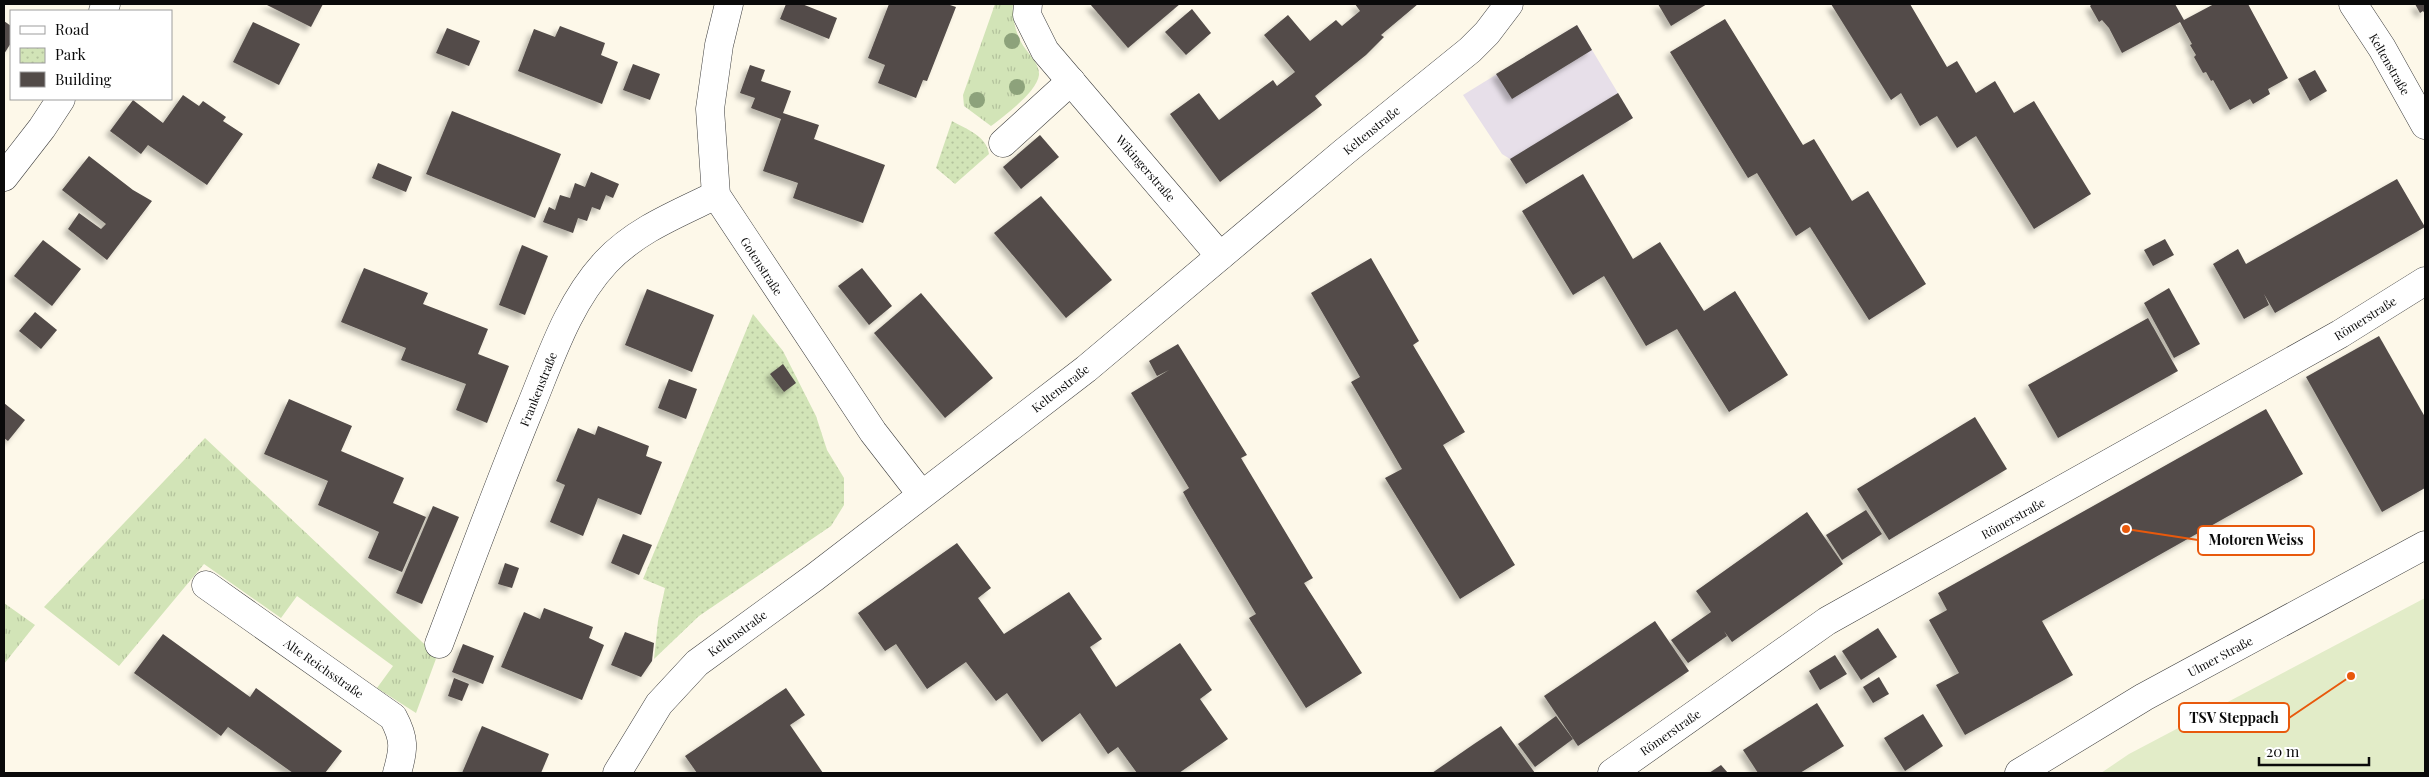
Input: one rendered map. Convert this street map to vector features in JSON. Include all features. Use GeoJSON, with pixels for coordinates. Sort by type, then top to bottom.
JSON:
{"type":"FeatureCollection","features":[{"type":"Feature","properties":{"kind":"street","name":"Gotenstraße"},"geometry":{"type":"LineString","coordinates":[[729,4],[719,46],[710,108],[716,195],[873,432],[921,494]]}},
{"type":"Feature","properties":{"kind":"street","name":"Wikingerstraße"},"geometry":{"type":"LineString","coordinates":[[1028,4],[1027,15],[1045,51],[1220,256]]}},
{"type":"Feature","properties":{"kind":"street","name":"Keltenstraße"},"geometry":{"type":"LineString","coordinates":[[617,773],[659,704],[696,663],[815,578],[921,494],[1086,369],[1344,152],[1470,50],[1487,33],[1509,4]]}},
{"type":"Feature","properties":{"kind":"street","name":"Keltenstraße"},"geometry":{"type":"LineString","coordinates":[[2353,4],[2382,48],[2425,125]]}},
{"type":"Feature","properties":{"kind":"street"},"geometry":{"type":"LineString","coordinates":[[1003,143],[1071,81]]}},
{"type":"Feature","properties":{"kind":"street"},"geometry":{"type":"LineString","coordinates":[[4,177],[42,128],[60,100]]}},
{"type":"Feature","properties":{"kind":"street","name":"Frankenstraße"},"geometry":{"type":"LineString","coordinates":[[439,644],[502,477],[568,318],[584,288],[608,260],[647,228],[716,195]]}},
{"type":"Feature","properties":{"kind":"street","name":"Römerstraße"},"geometry":{"type":"LineString","coordinates":[[1612,773],[1827,621],[2340,334],[2425,281]]}},
{"type":"Feature","properties":{"kind":"street","name":"Ulmer Straße"},"geometry":{"type":"LineString","coordinates":[[2018,773],[2144,697],[2425,545]]}},
{"type":"Feature","properties":{"kind":"street","name":"Alte Reichsstraße"},"geometry":{"type":"LineString","coordinates":[[206,585],[393,717],[402,734],[402,754],[397,773]]}},
{"type":"Feature","properties":{"kind":"shaded area"},"geometry":{"type":"Polygon","coordinates":[[[1577,25],[1633,118],[1526,184],[1510,159],[1502,154],[1463,95],[1577,25]]]}},
{"type":"Feature","properties":{"kind":"green space"},"geometry":{"type":"Polygon","coordinates":[[[995,4],[1013,4],[1017,33],[1023,46],[1037,66],[1039,75],[1037,82],[1026,96],[991,126],[964,106],[963,95],[995,4]]]}},
{"type":"Feature","properties":{"kind":"green space"},"geometry":{"type":"Polygon","coordinates":[[[952,121],[980,138],[984,142],[989,154],[955,184],[936,168],[952,121]]]}},
{"type":"Feature","properties":{"kind":"green space"},"geometry":{"type":"Polygon","coordinates":[[[753,314],[783,351],[816,416],[827,450],[844,478],[844,505],[831,526],[699,616],[654,659],[658,621],[665,588],[643,579],[753,314]]]}},
{"type":"Feature","properties":{"kind":"green space"},"geometry":{"type":"Polygon","coordinates":[[[205,438],[437,656],[416,713],[377,688],[393,666],[297,596],[281,618],[204,564],[119,666],[44,607],[205,438]]]}},
{"type":"Feature","properties":{"kind":"green space"},"geometry":{"type":"Polygon","coordinates":[[[2425,598],[2425,773],[2101,773],[2129,754],[2425,598]]]}},
{"type":"Feature","properties":{"kind":"green space"},"geometry":{"type":"Polygon","coordinates":[[[4,603],[35,625],[4,664],[4,603]]]}},
{"type":"Feature","properties":{"kind":"building"},"geometry":{"type":"Polygon","coordinates":[[[265,4],[323,4],[311,27],[265,4]]]}},
{"type":"Feature","properties":{"kind":"building"},"geometry":{"type":"Polygon","coordinates":[[[786,4],[802,4],[837,18],[829,39],[780,19],[786,4]]]}},
{"type":"Feature","properties":{"kind":"building"},"geometry":{"type":"Polygon","coordinates":[[[889,4],[947,4],[956,7],[927,81],[923,80],[916,98],[878,83],[885,65],[868,58],[889,4]]]}},
{"type":"Feature","properties":{"kind":"building"},"geometry":{"type":"Polygon","coordinates":[[[1090,4],[1180,4],[1128,48],[1090,4]]]}},
{"type":"Feature","properties":{"kind":"building"},"geometry":{"type":"Polygon","coordinates":[[[1355,4],[1418,4],[1381,35],[1384,37],[1366,55],[1315,96],[1322,105],[1220,182],[1170,114],[1199,93],[1219,120],[1273,80],[1277,86],[1295,72],[1264,35],[1288,15],[1310,41],[1336,20],[1342,26],[1360,11],[1355,4]]]}},
{"type":"Feature","properties":{"kind":"building"},"geometry":{"type":"Polygon","coordinates":[[[1658,4],[1707,4],[1671,26],[1658,4]]]}},
{"type":"Feature","properties":{"kind":"building"},"geometry":{"type":"Polygon","coordinates":[[[1831,4],[1910,4],[1947,67],[1957,61],[1976,93],[1995,81],[2014,113],[2034,101],[2091,194],[2034,229],[1976,136],[1957,148],[1937,116],[1920,126],[1901,93],[1891,100],[1831,4]]]}},
{"type":"Feature","properties":{"kind":"building"},"geometry":{"type":"Polygon","coordinates":[[[2092,4],[2175,4],[2184,20],[2214,4],[2248,4],[2288,78],[2268,89],[2270,94],[2253,104],[2250,99],[2230,110],[2213,80],[2211,81],[2206,72],[2203,73],[2194,57],[2196,55],[2190,45],[2192,44],[2180,22],[2122,53],[2109,28],[2102,20],[2099,22],[2090,6],[2092,4]]]}},
{"type":"Feature","properties":{"kind":"building"},"geometry":{"type":"Polygon","coordinates":[[[2415,4],[2425,4],[2425,14],[2423,11],[2420,13],[2415,4]]]}},
{"type":"Feature","properties":{"kind":"building"},"geometry":{"type":"Polygon","coordinates":[[[1192,9],[1211,33],[1186,55],[1165,32],[1192,9]]]}},
{"type":"Feature","properties":{"kind":"building"},"geometry":{"type":"Polygon","coordinates":[[[1725,19],[1803,145],[1814,139],[1852,201],[1868,191],[1926,284],[1869,320],[1810,227],[1796,236],[1757,173],[1748,178],[1670,52],[1725,19]]]}},
{"type":"Feature","properties":{"kind":"building"},"geometry":{"type":"Polygon","coordinates":[[[4,21],[10,25],[10,45],[4,54],[4,21]]]}},
{"type":"Feature","properties":{"kind":"building"},"geometry":{"type":"Polygon","coordinates":[[[253,22],[300,44],[279,85],[233,62],[253,22]]]}},
{"type":"Feature","properties":{"kind":"building"},"geometry":{"type":"Polygon","coordinates":[[[1577,25],[1592,50],[1512,99],[1496,74],[1577,25]]]}},
{"type":"Feature","properties":{"kind":"building"},"geometry":{"type":"Polygon","coordinates":[[[560,26],[605,43],[601,55],[618,62],[602,104],[518,71],[534,29],[555,37],[560,26]]]}},
{"type":"Feature","properties":{"kind":"building"},"geometry":{"type":"Polygon","coordinates":[[[447,28],[480,41],[469,66],[436,53],[447,28]]]}},
{"type":"Feature","properties":{"kind":"building"},"geometry":{"type":"Polygon","coordinates":[[[633,64],[660,74],[650,100],[623,90],[633,64]]]}},
{"type":"Feature","properties":{"kind":"building"},"geometry":{"type":"Polygon","coordinates":[[[750,65],[765,70],[761,81],[791,91],[783,113],[819,125],[814,139],[885,165],[863,223],[793,198],[798,183],[763,171],[781,119],[751,108],[755,98],[740,93],[750,65]]]}},
{"type":"Feature","properties":{"kind":"building"},"geometry":{"type":"Polygon","coordinates":[[[2315,70],[2327,91],[2310,101],[2298,79],[2315,70]]]}},
{"type":"Feature","properties":{"kind":"building"},"geometry":{"type":"Polygon","coordinates":[[[1618,93],[1633,118],[1526,184],[1510,159],[1618,93]]]}},
{"type":"Feature","properties":{"kind":"building"},"geometry":{"type":"Polygon","coordinates":[[[183,95],[199,106],[203,101],[226,117],[223,121],[243,134],[207,185],[148,145],[141,154],[110,131],[133,100],[163,123],[183,95]]]}},
{"type":"Feature","properties":{"kind":"building"},"geometry":{"type":"Polygon","coordinates":[[[452,111],[561,154],[535,218],[426,174],[452,111]]]}},
{"type":"Feature","properties":{"kind":"building"},"geometry":{"type":"Polygon","coordinates":[[[1040,135],[1059,157],[1021,189],[1003,167],[1040,135]]]}},
{"type":"Feature","properties":{"kind":"building"},"geometry":{"type":"Polygon","coordinates":[[[89,156],[133,190],[152,201],[107,260],[68,229],[79,213],[101,229],[106,224],[62,190],[89,156]]]}},
{"type":"Feature","properties":{"kind":"building"},"geometry":{"type":"Polygon","coordinates":[[[378,163],[412,177],[406,192],[372,178],[378,163]]]}},
{"type":"Feature","properties":{"kind":"building"},"geometry":{"type":"Polygon","coordinates":[[[591,172],[619,184],[613,198],[606,195],[600,210],[592,207],[587,221],[578,218],[573,233],[543,222],[549,207],[555,210],[560,195],[570,198],[575,183],[585,187],[591,172]]]}},
{"type":"Feature","properties":{"kind":"building"},"geometry":{"type":"Polygon","coordinates":[[[1583,174],[1633,259],[1660,242],[1704,311],[1735,291],[1788,375],[1729,412],[1677,329],[1646,346],[1604,276],[1573,295],[1522,211],[1583,174]]]}},
{"type":"Feature","properties":{"kind":"building"},"geometry":{"type":"Polygon","coordinates":[[[2397,179],[2425,227],[2275,313],[2264,294],[2269,305],[2244,319],[2213,264],[2238,249],[2246,264],[2397,179]]]}},
{"type":"Feature","properties":{"kind":"building"},"geometry":{"type":"Polygon","coordinates":[[[1041,196],[1112,280],[1066,318],[994,233],[1041,196]]]}},
{"type":"Feature","properties":{"kind":"building"},"geometry":{"type":"Polygon","coordinates":[[[2165,239],[2174,255],[2153,266],[2144,250],[2165,239]]]}},
{"type":"Feature","properties":{"kind":"building"},"geometry":{"type":"Polygon","coordinates":[[[43,240],[81,269],[52,306],[14,276],[43,240]]]}},
{"type":"Feature","properties":{"kind":"building"},"geometry":{"type":"Polygon","coordinates":[[[522,245],[548,256],[525,315],[499,305],[522,245]]]}},
{"type":"Feature","properties":{"kind":"building"},"geometry":{"type":"Polygon","coordinates":[[[1371,258],[1419,341],[1413,345],[1465,432],[1443,445],[1515,565],[1460,599],[1385,478],[1402,469],[1351,382],[1360,377],[1311,293],[1371,258]]]}},
{"type":"Feature","properties":{"kind":"building"},"geometry":{"type":"Polygon","coordinates":[[[364,268],[428,293],[423,304],[488,329],[478,354],[509,366],[487,423],[456,410],[466,384],[401,360],[406,348],[341,322],[364,268]]]}},
{"type":"Feature","properties":{"kind":"building"},"geometry":{"type":"Polygon","coordinates":[[[862,268],[892,306],[869,325],[838,286],[862,268]]]}},
{"type":"Feature","properties":{"kind":"building"},"geometry":{"type":"Polygon","coordinates":[[[2169,288],[2200,344],[2174,358],[2144,303],[2169,288]]]}},
{"type":"Feature","properties":{"kind":"building"},"geometry":{"type":"Polygon","coordinates":[[[647,289],[714,315],[692,372],[625,345],[647,289]]]}},
{"type":"Feature","properties":{"kind":"building"},"geometry":{"type":"Polygon","coordinates":[[[921,293],[993,378],[945,418],[874,333],[921,293]]]}},
{"type":"Feature","properties":{"kind":"building"},"geometry":{"type":"Polygon","coordinates":[[[35,312],[57,330],[41,349],[19,331],[35,312]]]}},
{"type":"Feature","properties":{"kind":"building"},"geometry":{"type":"Polygon","coordinates":[[[2148,318],[2178,371],[2058,438],[2028,385],[2148,318]]]}},
{"type":"Feature","properties":{"kind":"building"},"geometry":{"type":"Polygon","coordinates":[[[2379,336],[2425,417],[2425,488],[2382,512],[2306,377],[2379,336]]]}},
{"type":"Feature","properties":{"kind":"building"},"geometry":{"type":"Polygon","coordinates":[[[1178,344],[1247,455],[1241,458],[1313,578],[1304,583],[1362,673],[1306,708],[1249,618],[1256,614],[1190,505],[1183,492],[1189,488],[1131,393],[1169,370],[1157,376],[1149,361],[1178,344]]]}},
{"type":"Feature","properties":{"kind":"building"},"geometry":{"type":"Polygon","coordinates":[[[783,364],[796,383],[784,392],[770,374],[783,364]]]}},
{"type":"Feature","properties":{"kind":"building"},"geometry":{"type":"Polygon","coordinates":[[[669,379],[697,389],[686,419],[658,408],[669,379]]]}},
{"type":"Feature","properties":{"kind":"building"},"geometry":{"type":"Polygon","coordinates":[[[289,399],[352,426],[341,451],[404,478],[393,503],[426,517],[402,572],[368,558],[379,532],[318,505],[328,481],[264,454],[289,399]]]}},
{"type":"Feature","properties":{"kind":"building"},"geometry":{"type":"Polygon","coordinates":[[[4,403],[25,420],[8,441],[4,438],[4,403]]]}},
{"type":"Feature","properties":{"kind":"building"},"geometry":{"type":"Polygon","coordinates":[[[2266,409],[2303,474],[2042,621],[2073,675],[1965,735],[1936,685],[1959,673],[1929,620],[1947,610],[1938,593],[2266,409]]]}},
{"type":"Feature","properties":{"kind":"building"},"geometry":{"type":"Polygon","coordinates":[[[1975,417],[2007,469],[1889,540],[1857,489],[1975,417]]]}},
{"type":"Feature","properties":{"kind":"building"},"geometry":{"type":"Polygon","coordinates":[[[598,426],[649,446],[646,456],[662,462],[641,515],[598,498],[583,536],[550,522],[565,485],[556,481],[578,428],[595,435],[598,426]]]}},
{"type":"Feature","properties":{"kind":"building"},"geometry":{"type":"Polygon","coordinates":[[[433,506],[459,517],[422,604],[396,593],[433,506]]]}},
{"type":"Feature","properties":{"kind":"building"},"geometry":{"type":"Polygon","coordinates":[[[1866,510],[1882,534],[1842,560],[1826,535],[1866,510]]]}},
{"type":"Feature","properties":{"kind":"building"},"geometry":{"type":"Polygon","coordinates":[[[1807,512],[1843,564],[1732,642],[1724,631],[1727,636],[1688,663],[1671,640],[1711,612],[1696,591],[1807,512]]]}},
{"type":"Feature","properties":{"kind":"building"},"geometry":{"type":"Polygon","coordinates":[[[623,534],[652,545],[639,575],[611,563],[623,534]]]}},
{"type":"Feature","properties":{"kind":"building"},"geometry":{"type":"Polygon","coordinates":[[[957,543],[991,588],[978,598],[1004,634],[1069,592],[1102,639],[1090,647],[1116,687],[1180,643],[1212,690],[1200,699],[1228,739],[1179,773],[1137,773],[1118,747],[1108,754],[1080,713],[1042,742],[1007,693],[996,701],[966,662],[927,689],[896,644],[885,651],[858,613],[957,543]]]}},
{"type":"Feature","properties":{"kind":"building"},"geometry":{"type":"Polygon","coordinates":[[[505,563],[519,568],[512,588],[498,584],[505,563]]]}},
{"type":"Feature","properties":{"kind":"building"},"geometry":{"type":"Polygon","coordinates":[[[544,608],[593,627],[589,638],[604,645],[582,700],[501,667],[524,612],[540,619],[544,608]]]}},
{"type":"Feature","properties":{"kind":"building"},"geometry":{"type":"Polygon","coordinates":[[[1655,621],[1689,671],[1578,746],[1544,696],[1655,621]]]}},
{"type":"Feature","properties":{"kind":"building"},"geometry":{"type":"Polygon","coordinates":[[[1878,628],[1897,657],[1861,680],[1842,651],[1878,628]]]}},
{"type":"Feature","properties":{"kind":"building"},"geometry":{"type":"Polygon","coordinates":[[[625,632],[654,643],[652,661],[641,677],[611,665],[625,632]]]}},
{"type":"Feature","properties":{"kind":"building"},"geometry":{"type":"Polygon","coordinates":[[[163,634],[250,697],[256,688],[342,751],[325,773],[293,773],[228,727],[221,736],[134,673],[163,634]]]}},
{"type":"Feature","properties":{"kind":"building"},"geometry":{"type":"Polygon","coordinates":[[[463,644],[494,656],[483,684],[452,672],[463,644]]]}},
{"type":"Feature","properties":{"kind":"building"},"geometry":{"type":"Polygon","coordinates":[[[1835,655],[1847,674],[1820,690],[1809,671],[1835,655]]]}},
{"type":"Feature","properties":{"kind":"building"},"geometry":{"type":"Polygon","coordinates":[[[1879,677],[1889,694],[1873,703],[1863,687],[1879,677]]]}},
{"type":"Feature","properties":{"kind":"building"},"geometry":{"type":"Polygon","coordinates":[[[454,678],[469,684],[462,701],[448,696],[454,678]]]}},
{"type":"Feature","properties":{"kind":"building"},"geometry":{"type":"Polygon","coordinates":[[[786,688],[805,715],[790,725],[823,773],[697,773],[685,756],[786,688]]]}},
{"type":"Feature","properties":{"kind":"building"},"geometry":{"type":"Polygon","coordinates":[[[1817,703],[1844,746],[1800,773],[1758,773],[1743,750],[1817,703]]]}},
{"type":"Feature","properties":{"kind":"building"},"geometry":{"type":"Polygon","coordinates":[[[1923,714],[1943,746],[1905,771],[1884,738],[1923,714]]]}},
{"type":"Feature","properties":{"kind":"building"},"geometry":{"type":"Polygon","coordinates":[[[1556,716],[1573,739],[1535,767],[1518,744],[1556,716]]]}},
{"type":"Feature","properties":{"kind":"building"},"geometry":{"type":"Polygon","coordinates":[[[482,726],[549,754],[541,773],[462,773],[482,726]]]}},
{"type":"Feature","properties":{"kind":"building"},"geometry":{"type":"Polygon","coordinates":[[[1501,726],[1535,773],[1432,773],[1474,744],[1501,726]]]}},
{"type":"Feature","properties":{"kind":"building"},"geometry":{"type":"Polygon","coordinates":[[[1721,765],[1728,773],[1709,773],[1721,765]]]}},
{"type":"Feature","properties":{"kind":"place","name":"Motoren Weiss"},"geometry":{"type":"Point","coordinates":[2126,529]}},
{"type":"Feature","properties":{"kind":"place","name":"TSV Steppach"},"geometry":{"type":"Point","coordinates":[2351,676]}}]}
